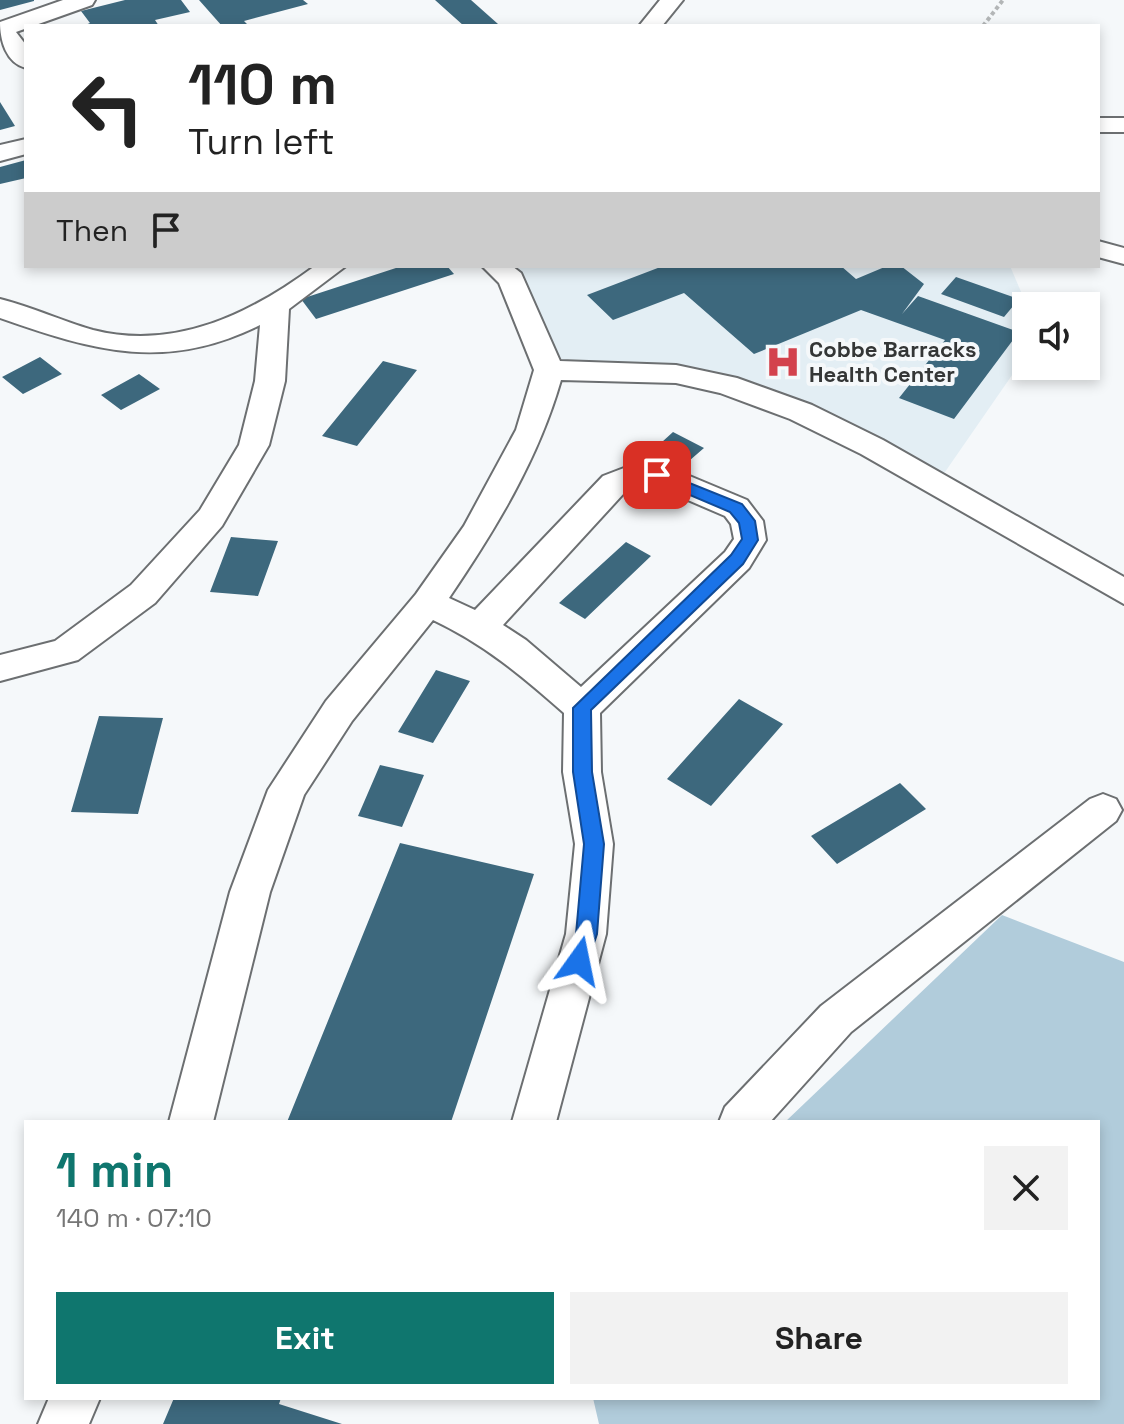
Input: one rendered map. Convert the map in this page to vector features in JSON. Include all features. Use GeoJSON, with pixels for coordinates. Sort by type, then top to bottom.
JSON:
{"type":"FeatureCollection","features":[{"type":"Feature","properties":{"kind":"street"},"geometry":{"type":"LineString","coordinates":[[24,59],[1,30],[84,0]]}},
{"type":"Feature","properties":{"kind":"street"},"geometry":{"type":"LineString","coordinates":[[652,24],[672,0]]}},
{"type":"Feature","properties":{"kind":"street"},"geometry":{"type":"LineString","coordinates":[[1100,125],[1124,125]]}},
{"type":"Feature","properties":{"kind":"street"},"geometry":{"type":"LineString","coordinates":[[0,153],[24,147]]}},
{"type":"Feature","properties":{"kind":"street"},"geometry":{"type":"LineString","coordinates":[[1100,250],[1124,256]]}},
{"type":"Feature","properties":{"kind":"street"},"geometry":{"type":"LineString","coordinates":[[0,308],[129,345],[169,344],[219,330],[275,308],[329,268]]}},
{"type":"Feature","properties":{"kind":"street"},"geometry":{"type":"LineString","coordinates":[[192,1120],[250,892],[287,790],[339,711],[428,603],[477,532],[524,442],[549,370],[507,270]]}},
{"type":"Feature","properties":{"kind":"street"},"geometry":{"type":"LineString","coordinates":[[0,668],[66,651],[143,594],[211,518],[254,445],[270,381],[275,308]]}},
{"type":"Feature","properties":{"kind":"street"},"geometry":{"type":"LineString","coordinates":[[549,370],[676,374],[727,385],[801,412],[872,447],[1124,592]]}},
{"type":"Feature","properties":{"kind":"street"},"geometry":{"type":"LineString","coordinates":[[480,627],[614,484],[637,474],[657,475],[736,508],[747,521],[750,540],[737,560],[582,708],[582,772],[594,844],[586,934],[535,1120]]}},
{"type":"Feature","properties":{"kind":"street"},"geometry":{"type":"LineString","coordinates":[[428,603],[480,627],[514,649],[582,708]]}},
{"type":"Feature","properties":{"kind":"street"},"geometry":{"type":"LineString","coordinates":[[743,1120],[836,1019],[1103,810]]}},
{"type":"Feature","properties":{"kind":"street"},"geometry":{"type":"LineString","coordinates":[[63,1424],[74,1400]]}},
{"type":"Feature","properties":{"kind":"path"},"geometry":{"type":"LineString","coordinates":[[985,24],[1003,0]]}},
{"type":"Feature","properties":{"kind":"shaded area","name":"Cobbe Barracks Health Center"},"geometry":{"type":"Polygon","coordinates":[[[514,268],[1011,268],[1021,292],[1012,292],[1012,375],[945,472],[914,471],[727,385],[549,370],[511,279],[514,268]]]}},
{"type":"Feature","properties":{"kind":"shaded area"},"geometry":{"type":"Polygon","coordinates":[[[1002,915],[1124,962],[1124,1424],[599,1424],[593,1400],[1100,1400],[1100,1120],[787,1120],[1002,915]]]}},
{"type":"Feature","properties":{"kind":"building"},"geometry":{"type":"Polygon","coordinates":[[[0,0],[34,0],[34,1],[0,10],[0,0]]]}},
{"type":"Feature","properties":{"kind":"building"},"geometry":{"type":"Polygon","coordinates":[[[125,0],[181,0],[190,12],[155,20],[158,24],[88,24],[90,23],[81,11],[125,0]]]}},
{"type":"Feature","properties":{"kind":"building"},"geometry":{"type":"Polygon","coordinates":[[[199,0],[303,0],[308,4],[244,21],[247,24],[220,24],[199,0]]]}},
{"type":"Feature","properties":{"kind":"building"},"geometry":{"type":"Polygon","coordinates":[[[435,0],[471,0],[498,24],[462,24],[435,0]]]}},
{"type":"Feature","properties":{"kind":"building"},"geometry":{"type":"Polygon","coordinates":[[[0,102],[15,126],[0,130],[0,102]]]}},
{"type":"Feature","properties":{"kind":"building"},"geometry":{"type":"Polygon","coordinates":[[[24,161],[24,178],[0,184],[0,167],[24,161]]]}},
{"type":"Feature","properties":{"kind":"building"},"geometry":{"type":"Polygon","coordinates":[[[396,268],[449,268],[454,274],[316,319],[301,299],[396,268]]]}},
{"type":"Feature","properties":{"kind":"building"},"geometry":{"type":"Polygon","coordinates":[[[658,268],[843,268],[856,279],[882,268],[904,268],[924,284],[902,314],[918,296],[1012,330],[1012,341],[954,419],[899,398],[945,340],[861,310],[754,354],[684,293],[613,320],[587,295],[658,268]]]}},
{"type":"Feature","properties":{"kind":"building"},"geometry":{"type":"Polygon","coordinates":[[[956,277],[1012,297],[1012,307],[1004,317],[941,294],[956,277]]]}},
{"type":"Feature","properties":{"kind":"building"},"geometry":{"type":"Polygon","coordinates":[[[40,357],[62,374],[23,394],[2,377],[40,357]]]}},
{"type":"Feature","properties":{"kind":"building"},"geometry":{"type":"Polygon","coordinates":[[[383,361],[417,370],[357,446],[322,436],[383,361]]]}},
{"type":"Feature","properties":{"kind":"building"},"geometry":{"type":"Polygon","coordinates":[[[139,374],[160,389],[121,410],[101,395],[139,374]]]}},
{"type":"Feature","properties":{"kind":"building"},"geometry":{"type":"Polygon","coordinates":[[[673,432],[704,448],[682,467],[651,452],[673,432]]]}},
{"type":"Feature","properties":{"kind":"building"},"geometry":{"type":"Polygon","coordinates":[[[231,537],[278,541],[258,596],[210,592],[231,537]]]}},
{"type":"Feature","properties":{"kind":"building"},"geometry":{"type":"Polygon","coordinates":[[[626,542],[651,556],[585,619],[559,603],[626,542]]]}},
{"type":"Feature","properties":{"kind":"building"},"geometry":{"type":"Polygon","coordinates":[[[436,670],[470,681],[433,743],[398,732],[436,670]]]}},
{"type":"Feature","properties":{"kind":"building"},"geometry":{"type":"Polygon","coordinates":[[[739,699],[783,724],[711,806],[667,779],[739,699]]]}},
{"type":"Feature","properties":{"kind":"building"},"geometry":{"type":"Polygon","coordinates":[[[99,716],[163,718],[138,814],[71,812],[99,716]]]}},
{"type":"Feature","properties":{"kind":"building"},"geometry":{"type":"Polygon","coordinates":[[[380,765],[424,775],[402,827],[358,816],[380,765]]]}},
{"type":"Feature","properties":{"kind":"building"},"geometry":{"type":"Polygon","coordinates":[[[900,783],[926,809],[837,864],[811,836],[900,783]]]}},
{"type":"Feature","properties":{"kind":"building"},"geometry":{"type":"Polygon","coordinates":[[[400,843],[534,874],[452,1120],[288,1120],[400,843]]]}},
{"type":"Feature","properties":{"kind":"building"},"geometry":{"type":"Polygon","coordinates":[[[173,1400],[280,1400],[279,1404],[342,1424],[163,1424],[173,1400]]]}},
{"type":"Feature","properties":{"kind":"place","name":"Cobbe Barracks Health Center"},"geometry":{"type":"Point","coordinates":[783,362]}},
{"type":"Feature","properties":{"kind":"route"},"geometry":{"type":"LineString","coordinates":[[579,961],[586,934],[594,844],[582,772],[582,708],[737,560],[750,540],[747,521],[736,508],[657,475]]}}]}
